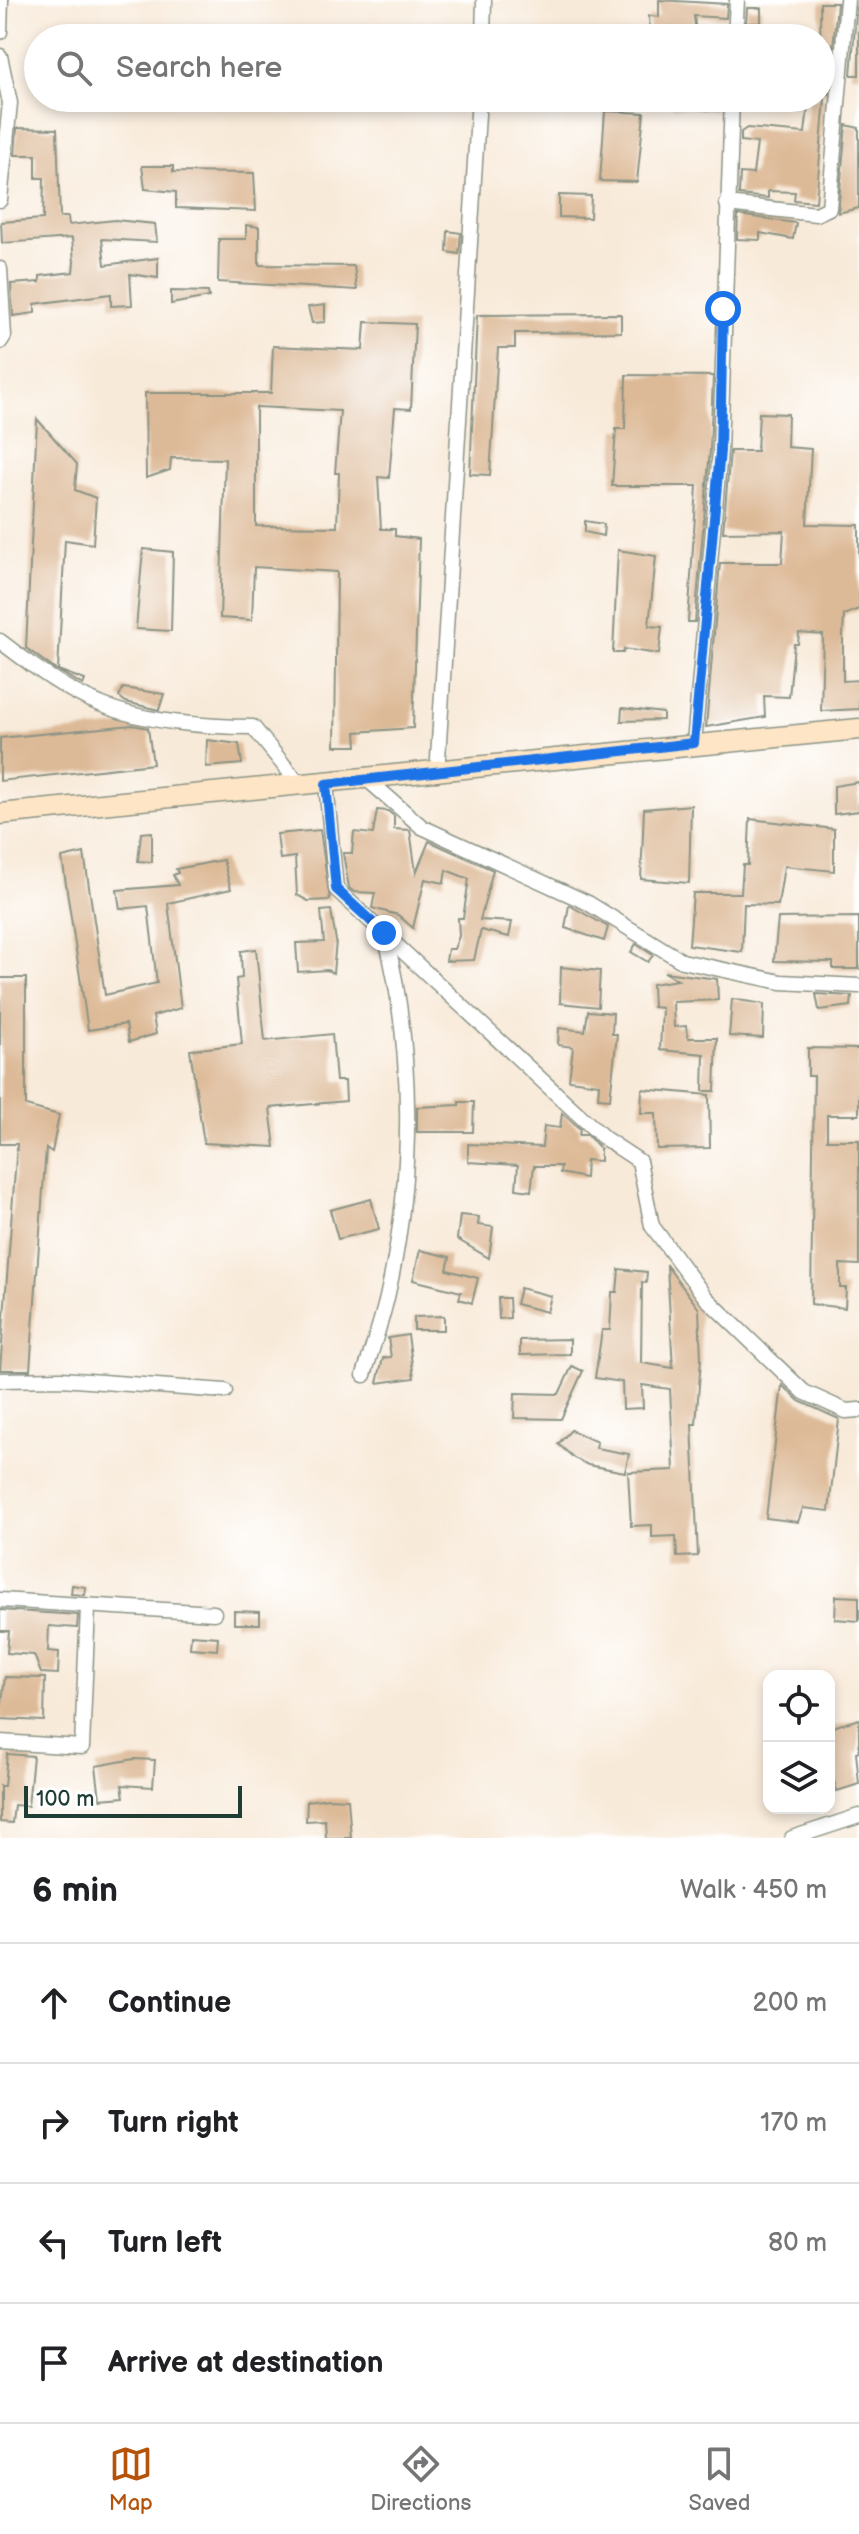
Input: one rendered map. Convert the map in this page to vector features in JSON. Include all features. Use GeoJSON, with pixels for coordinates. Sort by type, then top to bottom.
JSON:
{"type":"FeatureCollection","features":[{"type":"Feature","properties":{"kind":"main road"},"geometry":{"type":"LineString","coordinates":[[0,814],[299,784],[437,774],[694,743],[859,729]]}},
{"type":"Feature","properties":{"kind":"street"},"geometry":{"type":"LineString","coordinates":[[0,32],[1,0]]}},
{"type":"Feature","properties":{"kind":"street"},"geometry":{"type":"LineString","coordinates":[[483,24],[484,0]]}},
{"type":"Feature","properties":{"kind":"street"},"geometry":{"type":"LineString","coordinates":[[736,24],[737,0]]}},
{"type":"Feature","properties":{"kind":"street"},"geometry":{"type":"LineString","coordinates":[[727,204],[816,214],[829,208],[847,0]]}},
{"type":"Feature","properties":{"kind":"street"},"geometry":{"type":"LineString","coordinates":[[0,56],[10,103],[0,200]]}},
{"type":"Feature","properties":{"kind":"street"},"geometry":{"type":"LineString","coordinates":[[437,774],[478,112]]}},
{"type":"Feature","properties":{"kind":"street"},"geometry":{"type":"LineString","coordinates":[[694,743],[720,451],[731,112]]}},
{"type":"Feature","properties":{"kind":"street"},"geometry":{"type":"LineString","coordinates":[[0,269],[4,336],[0,342]]}},
{"type":"Feature","properties":{"kind":"street"},"geometry":{"type":"LineString","coordinates":[[0,641],[35,668],[100,705],[200,726],[253,727],[299,784]]}},
{"type":"Feature","properties":{"kind":"street"},"geometry":{"type":"LineString","coordinates":[[368,780],[422,827],[588,903],[682,961],[781,982],[859,986]]}},
{"type":"Feature","properties":{"kind":"street"},"geometry":{"type":"LineString","coordinates":[[326,784],[336,889],[604,1138],[639,1161],[652,1226],[706,1298],[804,1392],[846,1411],[859,1410]]}},
{"type":"Feature","properties":{"kind":"street"},"geometry":{"type":"LineString","coordinates":[[364,1375],[388,1294],[403,1200],[407,1146],[399,991],[384,933]]}},
{"type":"Feature","properties":{"kind":"street"},"geometry":{"type":"LineString","coordinates":[[0,1380],[61,1379],[225,1391]]}},
{"type":"Feature","properties":{"kind":"street"},"geometry":{"type":"LineString","coordinates":[[0,1600],[214,1613]]}},
{"type":"Feature","properties":{"kind":"street"},"geometry":{"type":"LineString","coordinates":[[0,1742],[82,1747],[88,1607]]}},
{"type":"Feature","properties":{"kind":"street"},"geometry":{"type":"LineString","coordinates":[[792,1838],[859,1816]]}},
{"type":"Feature","properties":{"kind":"building"},"geometry":{"type":"Polygon","coordinates":[[[659,0],[727,4],[726,18],[694,16],[695,24],[650,24],[649,16],[659,17],[659,0]]]}},
{"type":"Feature","properties":{"kind":"building"},"geometry":{"type":"Polygon","coordinates":[[[857,2],[859,75],[851,75],[857,2]]]}},
{"type":"Feature","properties":{"kind":"building"},"geometry":{"type":"Polygon","coordinates":[[[820,3],[837,3],[835,26],[820,24],[820,3]]]}},
{"type":"Feature","properties":{"kind":"building"},"geometry":{"type":"Polygon","coordinates":[[[747,8],[761,8],[761,23],[746,23],[747,8]]]}},
{"type":"Feature","properties":{"kind":"building"},"geometry":{"type":"Polygon","coordinates":[[[605,112],[644,113],[637,182],[600,181],[605,112]]]}},
{"type":"Feature","properties":{"kind":"building"},"geometry":{"type":"Polygon","coordinates":[[[807,112],[824,112],[816,202],[794,200],[795,192],[768,191],[768,198],[739,195],[740,173],[753,174],[757,143],[741,141],[741,132],[747,128],[805,133],[807,112]]]}},
{"type":"Feature","properties":{"kind":"building"},"geometry":{"type":"Polygon","coordinates":[[[846,125],[859,128],[859,208],[838,213],[846,125]]]}},
{"type":"Feature","properties":{"kind":"building"},"geometry":{"type":"Polygon","coordinates":[[[17,128],[57,129],[60,217],[68,217],[69,225],[115,220],[155,224],[157,242],[102,239],[105,265],[158,258],[158,278],[130,274],[132,305],[111,306],[111,294],[35,304],[35,313],[13,316],[11,284],[40,282],[40,276],[73,272],[74,262],[72,238],[2,243],[1,222],[43,219],[44,178],[36,178],[36,155],[15,155],[17,128]]]}},
{"type":"Feature","properties":{"kind":"building"},"geometry":{"type":"Polygon","coordinates":[[[142,166],[173,166],[173,172],[254,173],[256,211],[176,208],[176,192],[145,189],[142,166]]]}},
{"type":"Feature","properties":{"kind":"building"},"geometry":{"type":"Polygon","coordinates":[[[559,195],[591,196],[590,218],[559,217],[559,195]]]}},
{"type":"Feature","properties":{"kind":"building"},"geometry":{"type":"Polygon","coordinates":[[[738,215],[796,223],[793,239],[760,233],[760,240],[737,239],[738,215]]]}},
{"type":"Feature","properties":{"kind":"building"},"geometry":{"type":"Polygon","coordinates":[[[246,225],[259,227],[259,265],[354,266],[357,290],[218,282],[219,239],[246,239],[246,225]]]}},
{"type":"Feature","properties":{"kind":"building"},"geometry":{"type":"Polygon","coordinates":[[[448,231],[461,233],[459,254],[447,252],[448,231]]]}},
{"type":"Feature","properties":{"kind":"building"},"geometry":{"type":"Polygon","coordinates":[[[171,291],[208,292],[209,297],[171,304],[171,291]]]}},
{"type":"Feature","properties":{"kind":"building"},"geometry":{"type":"Polygon","coordinates":[[[325,305],[325,322],[312,323],[308,307],[325,305]]]}},
{"type":"Feature","properties":{"kind":"building"},"geometry":{"type":"Polygon","coordinates":[[[621,314],[621,332],[515,333],[515,348],[498,348],[490,475],[470,474],[477,315],[621,314]]]}},
{"type":"Feature","properties":{"kind":"building"},"geometry":{"type":"Polygon","coordinates":[[[365,322],[415,324],[411,409],[395,408],[389,478],[378,477],[381,529],[395,529],[395,536],[419,539],[413,728],[356,732],[357,746],[335,746],[337,572],[254,567],[252,620],[220,618],[225,459],[171,458],[170,470],[146,478],[145,393],[271,393],[273,346],[363,350],[365,322]],[[256,407],[256,526],[337,527],[339,473],[335,473],[340,411],[256,407]]]}},
{"type":"Feature","properties":{"kind":"building"},"geometry":{"type":"Polygon","coordinates":[[[626,375],[713,376],[710,450],[695,622],[688,622],[697,486],[612,486],[616,429],[625,429],[626,375]]]}},
{"type":"Feature","properties":{"kind":"building"},"geometry":{"type":"Polygon","coordinates":[[[759,413],[788,414],[787,447],[811,449],[807,524],[859,525],[859,609],[844,615],[843,681],[859,680],[859,709],[821,711],[823,635],[799,633],[798,644],[794,644],[789,697],[764,696],[765,717],[706,727],[720,563],[782,563],[784,531],[723,532],[730,451],[757,451],[759,413]]]}},
{"type":"Feature","properties":{"kind":"building"},"geometry":{"type":"Polygon","coordinates":[[[37,419],[77,464],[75,490],[96,498],[93,544],[65,540],[58,670],[85,680],[83,685],[53,668],[26,648],[37,419]]]}},
{"type":"Feature","properties":{"kind":"building"},"geometry":{"type":"Polygon","coordinates":[[[585,521],[604,524],[603,536],[585,532],[585,521]]]}},
{"type":"Feature","properties":{"kind":"building"},"geometry":{"type":"Polygon","coordinates":[[[143,549],[173,552],[171,631],[136,629],[143,549]]]}},
{"type":"Feature","properties":{"kind":"building"},"geometry":{"type":"Polygon","coordinates":[[[618,550],[656,556],[649,626],[662,627],[659,654],[624,649],[623,653],[613,653],[618,550]]]}},
{"type":"Feature","properties":{"kind":"building"},"geometry":{"type":"Polygon","coordinates":[[[123,688],[164,694],[159,710],[126,702],[119,697],[123,688]]]}},
{"type":"Feature","properties":{"kind":"building"},"geometry":{"type":"Polygon","coordinates":[[[622,708],[663,713],[663,720],[621,721],[622,708]]]}},
{"type":"Feature","properties":{"kind":"building"},"geometry":{"type":"Polygon","coordinates":[[[132,725],[148,728],[153,764],[0,781],[0,738],[132,725]]]}},
{"type":"Feature","properties":{"kind":"building"},"geometry":{"type":"Polygon","coordinates":[[[207,740],[239,744],[242,764],[206,767],[207,740]]]}},
{"type":"Feature","properties":{"kind":"building"},"geometry":{"type":"Polygon","coordinates":[[[859,782],[859,811],[834,814],[834,786],[859,782]]]}},
{"type":"Feature","properties":{"kind":"building"},"geometry":{"type":"Polygon","coordinates":[[[691,805],[689,883],[641,879],[644,809],[691,805]]]}},
{"type":"Feature","properties":{"kind":"building"},"geometry":{"type":"Polygon","coordinates":[[[377,810],[388,811],[394,816],[394,829],[410,830],[416,873],[429,841],[493,870],[480,920],[512,922],[509,937],[481,930],[474,960],[446,961],[448,949],[454,949],[459,936],[458,918],[463,918],[469,879],[446,870],[444,883],[425,879],[413,928],[398,915],[372,908],[375,893],[354,892],[349,888],[343,853],[352,853],[354,832],[373,834],[377,810]]]}},
{"type":"Feature","properties":{"kind":"building"},"geometry":{"type":"Polygon","coordinates":[[[750,819],[834,829],[834,871],[784,866],[778,905],[744,904],[742,952],[689,945],[693,893],[741,893],[743,865],[748,865],[750,819]]]}},
{"type":"Feature","properties":{"kind":"building"},"geometry":{"type":"Polygon","coordinates":[[[320,830],[330,900],[308,901],[297,895],[295,857],[280,859],[277,834],[320,830]]]}},
{"type":"Feature","properties":{"kind":"building"},"geometry":{"type":"Polygon","coordinates":[[[152,832],[152,862],[138,861],[141,833],[152,832]]]}},
{"type":"Feature","properties":{"kind":"building"},"geometry":{"type":"Polygon","coordinates":[[[84,853],[105,995],[157,983],[148,906],[120,909],[117,890],[178,885],[173,875],[178,873],[176,869],[223,860],[231,889],[168,903],[181,1008],[153,1016],[156,1034],[129,1042],[126,1024],[88,1030],[62,858],[84,853]]]}},
{"type":"Feature","properties":{"kind":"building"},"geometry":{"type":"Polygon","coordinates":[[[569,905],[608,927],[604,941],[565,928],[569,905]]]}},
{"type":"Feature","properties":{"kind":"building"},"geometry":{"type":"Polygon","coordinates":[[[331,910],[336,941],[333,973],[327,970],[298,972],[296,943],[324,942],[321,911],[331,910]]]}},
{"type":"Feature","properties":{"kind":"building"},"geometry":{"type":"Polygon","coordinates":[[[859,917],[859,969],[833,969],[833,962],[774,961],[778,918],[859,917]]]}},
{"type":"Feature","properties":{"kind":"building"},"geometry":{"type":"Polygon","coordinates":[[[636,944],[653,955],[648,962],[631,952],[636,944]]]}},
{"type":"Feature","properties":{"kind":"building"},"geometry":{"type":"Polygon","coordinates":[[[256,949],[265,1041],[332,1034],[336,1081],[345,1081],[346,1101],[270,1108],[275,1147],[204,1143],[190,1050],[242,1044],[236,979],[242,978],[241,951],[256,949]]]}},
{"type":"Feature","properties":{"kind":"building"},"geometry":{"type":"Polygon","coordinates":[[[561,967],[600,971],[598,1007],[560,1003],[561,967]]]}},
{"type":"Feature","properties":{"kind":"building"},"geometry":{"type":"Polygon","coordinates":[[[664,972],[717,979],[718,1000],[673,1002],[674,1027],[686,1026],[688,1038],[717,1038],[715,1091],[703,1091],[704,1054],[660,1050],[662,1008],[653,1007],[652,984],[678,980],[664,972]]]}},
{"type":"Feature","properties":{"kind":"building"},"geometry":{"type":"Polygon","coordinates":[[[0,978],[26,978],[26,1106],[59,1115],[52,1152],[46,1148],[30,1370],[0,1370],[17,1144],[0,1144],[0,978]]]}},
{"type":"Feature","properties":{"kind":"building"},"geometry":{"type":"Polygon","coordinates":[[[816,994],[852,996],[851,1006],[819,1010],[816,994]]]}},
{"type":"Feature","properties":{"kind":"building"},"geometry":{"type":"Polygon","coordinates":[[[732,999],[764,1004],[763,1038],[729,1036],[732,999]]]}},
{"type":"Feature","properties":{"kind":"building"},"geometry":{"type":"Polygon","coordinates":[[[588,1011],[613,1013],[612,1034],[617,1034],[610,1099],[598,1098],[599,1084],[569,1080],[573,1047],[558,1045],[559,1028],[585,1031],[588,1011]]]}},
{"type":"Feature","properties":{"kind":"building"},"geometry":{"type":"Polygon","coordinates":[[[808,1048],[859,1049],[859,1115],[827,1115],[827,1140],[859,1140],[859,1265],[840,1264],[840,1288],[846,1288],[845,1308],[811,1304],[814,1076],[808,1076],[808,1048]]]}},
{"type":"Feature","properties":{"kind":"building"},"geometry":{"type":"Polygon","coordinates":[[[642,1089],[709,1095],[710,1148],[657,1149],[656,1113],[641,1113],[642,1089]]]}},
{"type":"Feature","properties":{"kind":"building"},"geometry":{"type":"Polygon","coordinates":[[[459,1102],[474,1102],[473,1132],[417,1132],[417,1107],[459,1105],[459,1102]]]}},
{"type":"Feature","properties":{"kind":"building"},"geometry":{"type":"Polygon","coordinates":[[[562,1113],[580,1129],[579,1135],[587,1135],[600,1148],[600,1161],[586,1160],[585,1178],[560,1173],[561,1166],[534,1166],[531,1191],[516,1189],[518,1165],[468,1162],[468,1144],[542,1147],[544,1126],[560,1128],[562,1113]]]}},
{"type":"Feature","properties":{"kind":"building"},"geometry":{"type":"Polygon","coordinates":[[[371,1199],[379,1229],[338,1239],[330,1210],[371,1199]]]}},
{"type":"Feature","properties":{"kind":"building"},"geometry":{"type":"Polygon","coordinates":[[[460,1215],[479,1217],[478,1225],[493,1227],[489,1258],[457,1239],[460,1215]]]}},
{"type":"Feature","properties":{"kind":"building"},"geometry":{"type":"Polygon","coordinates":[[[420,1250],[450,1257],[447,1270],[478,1278],[472,1303],[459,1299],[461,1292],[413,1280],[420,1250]]]}},
{"type":"Feature","properties":{"kind":"building"},"geometry":{"type":"Polygon","coordinates":[[[667,1266],[699,1309],[701,1359],[696,1424],[692,1424],[698,1556],[677,1557],[676,1536],[652,1537],[652,1525],[631,1526],[628,1472],[674,1470],[670,1389],[642,1385],[643,1408],[623,1409],[622,1382],[595,1378],[602,1330],[610,1330],[612,1292],[617,1292],[619,1269],[647,1272],[646,1283],[642,1282],[641,1363],[673,1368],[667,1266]]]}},
{"type":"Feature","properties":{"kind":"building"},"geometry":{"type":"Polygon","coordinates":[[[520,1288],[551,1296],[547,1312],[516,1304],[520,1288]]]}},
{"type":"Feature","properties":{"kind":"building"},"geometry":{"type":"Polygon","coordinates":[[[498,1298],[509,1298],[510,1318],[499,1319],[498,1298]]]}},
{"type":"Feature","properties":{"kind":"building"},"geometry":{"type":"Polygon","coordinates":[[[444,1316],[444,1330],[414,1330],[414,1317],[444,1316]]]}},
{"type":"Feature","properties":{"kind":"building"},"geometry":{"type":"Polygon","coordinates":[[[408,1335],[414,1378],[377,1383],[383,1358],[391,1357],[388,1338],[408,1335]]]}},
{"type":"Feature","properties":{"kind":"building"},"geometry":{"type":"Polygon","coordinates":[[[570,1339],[570,1354],[520,1355],[520,1340],[570,1339]]]}},
{"type":"Feature","properties":{"kind":"building"},"geometry":{"type":"Polygon","coordinates":[[[572,1366],[583,1371],[561,1419],[514,1418],[515,1393],[559,1394],[572,1366]]]}},
{"type":"Feature","properties":{"kind":"building"},"geometry":{"type":"Polygon","coordinates":[[[782,1385],[799,1401],[839,1419],[829,1511],[803,1508],[798,1522],[766,1518],[782,1385]]]}},
{"type":"Feature","properties":{"kind":"building"},"geometry":{"type":"Polygon","coordinates":[[[571,1430],[597,1442],[596,1448],[629,1454],[625,1472],[588,1465],[574,1458],[558,1444],[571,1430]]]}},
{"type":"Feature","properties":{"kind":"building"},"geometry":{"type":"Polygon","coordinates":[[[72,1585],[86,1587],[85,1595],[71,1594],[72,1585]]]}},
{"type":"Feature","properties":{"kind":"building"},"geometry":{"type":"Polygon","coordinates":[[[836,1596],[859,1597],[859,1621],[835,1619],[836,1596]]]}},
{"type":"Feature","properties":{"kind":"building"},"geometry":{"type":"Polygon","coordinates":[[[0,1610],[78,1615],[77,1628],[49,1626],[48,1651],[59,1652],[58,1674],[41,1673],[34,1655],[7,1653],[9,1631],[0,1631],[0,1610]]]}},
{"type":"Feature","properties":{"kind":"building"},"geometry":{"type":"Polygon","coordinates":[[[234,1611],[260,1612],[260,1624],[234,1624],[234,1611]]]}},
{"type":"Feature","properties":{"kind":"building"},"geometry":{"type":"Polygon","coordinates":[[[191,1635],[218,1637],[217,1650],[190,1648],[191,1635]]]}},
{"type":"Feature","properties":{"kind":"building"},"geometry":{"type":"Polygon","coordinates":[[[5,1677],[45,1678],[44,1721],[0,1719],[5,1677]]]}},
{"type":"Feature","properties":{"kind":"building"},"geometry":{"type":"Polygon","coordinates":[[[859,1719],[859,1751],[856,1752],[859,1784],[837,1791],[835,1785],[835,1726],[859,1719]]]}},
{"type":"Feature","properties":{"kind":"building"},"geometry":{"type":"Polygon","coordinates":[[[7,1754],[33,1756],[28,1806],[14,1805],[12,1823],[0,1822],[0,1786],[4,1786],[7,1754]]]}},
{"type":"Feature","properties":{"kind":"building"},"geometry":{"type":"Polygon","coordinates":[[[134,1759],[155,1760],[153,1787],[122,1785],[124,1797],[100,1799],[96,1766],[134,1759]]]}},
{"type":"Feature","properties":{"kind":"building"},"geometry":{"type":"Polygon","coordinates":[[[348,1799],[351,1838],[326,1838],[325,1820],[306,1821],[307,1801],[348,1799]]]}},
{"type":"Feature","properties":{"kind":"route"},"geometry":{"type":"LineString","coordinates":[[384,933],[336,889],[326,784],[694,743],[720,451],[723,309]]}}]}
